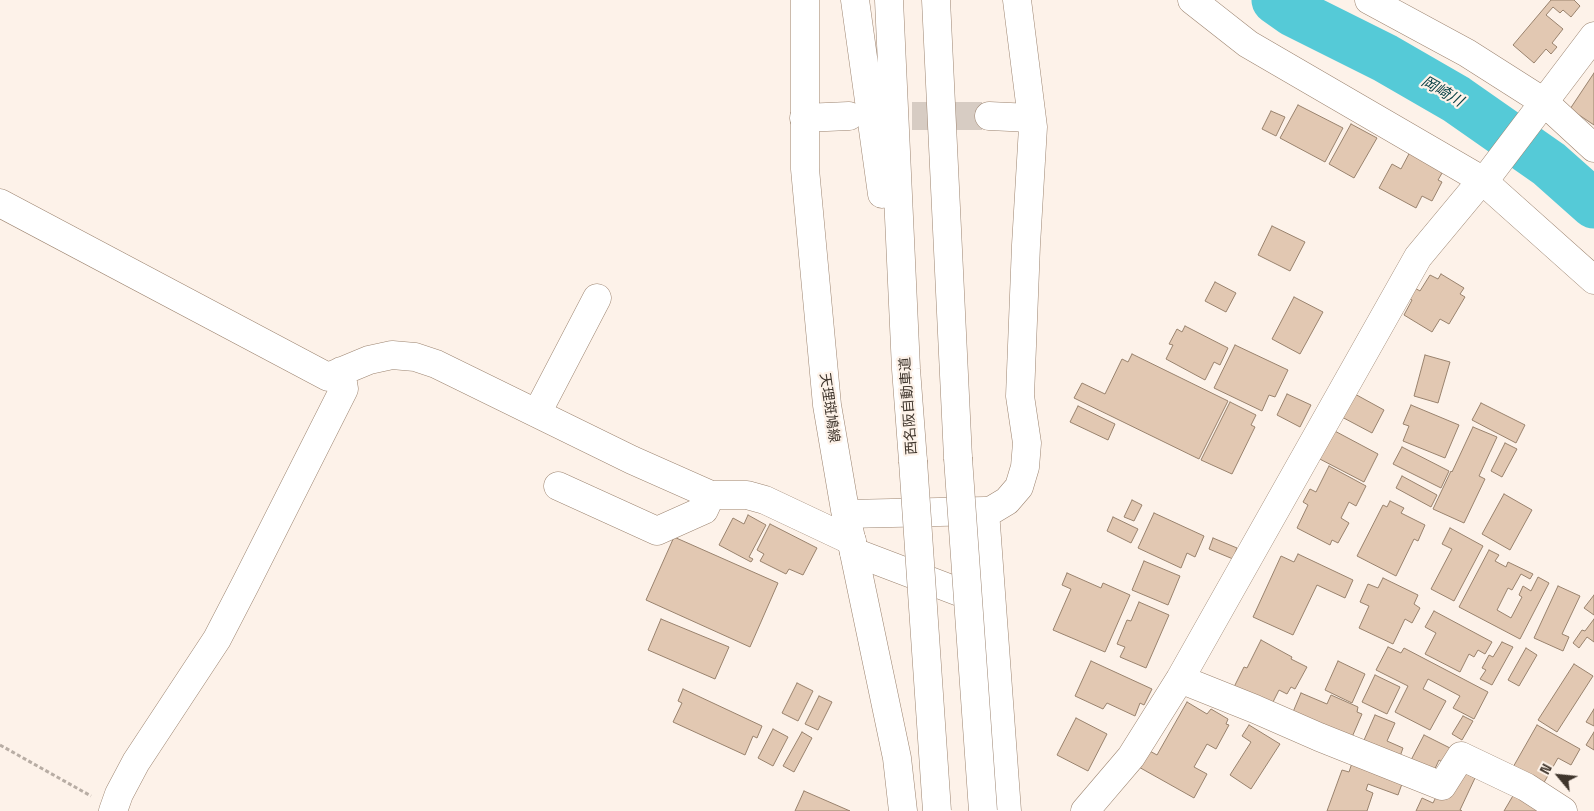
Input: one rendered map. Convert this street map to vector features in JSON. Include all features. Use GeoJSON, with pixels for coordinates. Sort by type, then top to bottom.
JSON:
{"type":"FeatureCollection","features":[{"type":"Feature","properties":{"kind":"main road","name":"天理斑鳩線"},"geometry":{"type":"LineString","coordinates":[[805,0],[805,169],[827,405],[846,514],[897,758],[903,811]]}},
{"type":"Feature","properties":{"kind":"main road"},"geometry":{"type":"LineString","coordinates":[[855,0],[906,369]]}},
{"type":"Feature","properties":{"kind":"main road","name":"西名阪自動車道"},"geometry":{"type":"LineString","coordinates":[[889,0],[906,369],[937,811]]}},
{"type":"Feature","properties":{"kind":"main road"},"geometry":{"type":"LineString","coordinates":[[936,0],[958,458],[984,811]]}},
{"type":"Feature","properties":{"kind":"main road"},"geometry":{"type":"LineString","coordinates":[[846,514],[992,510],[1007,501],[1019,487],[1026,468],[1027,443],[1020,396],[1033,127],[1017,0]]}},
{"type":"Feature","properties":{"kind":"main road"},"geometry":{"type":"LineString","coordinates":[[1192,0],[1248,44],[1487,176],[1594,280]]}},
{"type":"Feature","properties":{"kind":"main road"},"geometry":{"type":"LineString","coordinates":[[1368,0],[1467,52],[1544,102],[1594,148]]}},
{"type":"Feature","properties":{"kind":"main road"},"geometry":{"type":"LineString","coordinates":[[1085,811],[1131,757],[1180,679],[1418,257],[1487,176],[1594,36]]}},
{"type":"Feature","properties":{"kind":"main road"},"geometry":{"type":"LineString","coordinates":[[804,118],[849,116]]}},
{"type":"Feature","properties":{"kind":"main road"},"geometry":{"type":"LineString","coordinates":[[989,116],[1032,118]]}},
{"type":"Feature","properties":{"kind":"main road"},"geometry":{"type":"LineString","coordinates":[[0,202],[328,378],[370,360],[392,355],[415,357],[436,364],[632,460],[711,495],[747,495],[765,500],[853,547],[992,605]]}},
{"type":"Feature","properties":{"kind":"main road"},"geometry":{"type":"LineString","coordinates":[[537,413],[596,298]]}},
{"type":"Feature","properties":{"kind":"main road"},"geometry":{"type":"LineString","coordinates":[[114,810],[119,794],[136,762],[217,639],[344,389],[342,371]]}},
{"type":"Feature","properties":{"kind":"main road"},"geometry":{"type":"LineString","coordinates":[[558,486],[657,531],[704,510],[711,495]]}},
{"type":"Feature","properties":{"kind":"main road"},"geometry":{"type":"LineString","coordinates":[[985,511],[1007,811]]}},
{"type":"Feature","properties":{"kind":"main road"},"geometry":{"type":"LineString","coordinates":[[1180,679],[1442,786],[1461,756],[1526,787],[1563,811]]}},
{"type":"Feature","properties":{"kind":"path"},"geometry":{"type":"LineString","coordinates":[[0,745],[114,810]]}},
{"type":"Feature","properties":{"kind":"building"},"geometry":{"type":"Polygon","coordinates":[[[1551,0],[1574,0],[1580,6],[1571,17],[1563,10],[1560,13],[1553,7],[1546,15],[1563,29],[1552,43],[1557,47],[1551,54],[1546,49],[1534,63],[1513,45],[1551,0]]]}},
{"type":"Feature","properties":{"kind":"building"},"geometry":{"type":"Polygon","coordinates":[[[1594,73],[1594,125],[1570,109],[1594,73]]]}},
{"type":"Feature","properties":{"kind":"building"},"geometry":{"type":"Polygon","coordinates":[[[1298,105],[1343,128],[1325,162],[1280,138],[1298,105]]]}},
{"type":"Feature","properties":{"kind":"building"},"geometry":{"type":"Polygon","coordinates":[[[1271,111],[1285,117],[1276,136],[1262,129],[1271,111]]]}},
{"type":"Feature","properties":{"kind":"building"},"geometry":{"type":"Polygon","coordinates":[[[1351,124],[1377,138],[1354,178],[1329,164],[1351,124]]]}},
{"type":"Feature","properties":{"kind":"building"},"geometry":{"type":"Polygon","coordinates":[[[1411,150],[1445,168],[1438,180],[1442,182],[1432,201],[1422,196],[1416,208],[1379,188],[1392,164],[1401,169],[1411,150]]]}},
{"type":"Feature","properties":{"kind":"building"},"geometry":{"type":"Polygon","coordinates":[[[1272,226],[1305,242],[1290,271],[1258,255],[1272,226]]]}},
{"type":"Feature","properties":{"kind":"building"},"geometry":{"type":"Polygon","coordinates":[[[1441,274],[1464,288],[1460,294],[1465,297],[1449,324],[1440,319],[1432,332],[1404,315],[1412,300],[1407,297],[1413,287],[1420,291],[1430,275],[1438,279],[1441,274]]]}},
{"type":"Feature","properties":{"kind":"building"},"geometry":{"type":"Polygon","coordinates":[[[1215,282],[1236,293],[1226,312],[1205,301],[1215,282]]]}},
{"type":"Feature","properties":{"kind":"building"},"geometry":{"type":"Polygon","coordinates":[[[1294,297],[1323,312],[1300,354],[1272,339],[1294,297]]]}},
{"type":"Feature","properties":{"kind":"building"},"geometry":{"type":"Polygon","coordinates":[[[1185,326],[1228,348],[1220,365],[1214,362],[1205,380],[1166,359],[1173,345],[1169,344],[1177,329],[1182,332],[1185,326]]]}},
{"type":"Feature","properties":{"kind":"building"},"geometry":{"type":"Polygon","coordinates":[[[1235,345],[1288,370],[1275,397],[1269,395],[1262,411],[1214,388],[1235,345]]]}},
{"type":"Feature","properties":{"kind":"building"},"geometry":{"type":"Polygon","coordinates":[[[1132,354],[1228,401],[1199,459],[1074,398],[1082,383],[1105,394],[1122,359],[1128,362],[1132,354]]]}},
{"type":"Feature","properties":{"kind":"building"},"geometry":{"type":"Polygon","coordinates":[[[1425,355],[1450,362],[1438,403],[1414,396],[1425,355]]]}},
{"type":"Feature","properties":{"kind":"building"},"geometry":{"type":"Polygon","coordinates":[[[1353,393],[1384,410],[1372,433],[1340,416],[1353,393]]]}},
{"type":"Feature","properties":{"kind":"building"},"geometry":{"type":"Polygon","coordinates":[[[1287,394],[1311,405],[1300,427],[1277,415],[1287,394]]]}},
{"type":"Feature","properties":{"kind":"building"},"geometry":{"type":"Polygon","coordinates":[[[1230,402],[1256,415],[1251,425],[1255,427],[1232,474],[1201,460],[1230,402]]]}},
{"type":"Feature","properties":{"kind":"building"},"geometry":{"type":"Polygon","coordinates":[[[1481,403],[1525,425],[1516,443],[1472,420],[1481,403]]]}},
{"type":"Feature","properties":{"kind":"building"},"geometry":{"type":"Polygon","coordinates":[[[1411,405],[1459,425],[1445,458],[1403,441],[1409,426],[1403,424],[1411,405]]]}},
{"type":"Feature","properties":{"kind":"building"},"geometry":{"type":"Polygon","coordinates":[[[1078,406],[1115,424],[1108,440],[1070,422],[1078,406]]]}},
{"type":"Feature","properties":{"kind":"building"},"geometry":{"type":"Polygon","coordinates":[[[1473,427],[1497,437],[1479,476],[1485,479],[1464,523],[1433,509],[1473,427]]]}},
{"type":"Feature","properties":{"kind":"building"},"geometry":{"type":"Polygon","coordinates":[[[1331,429],[1378,454],[1364,482],[1316,457],[1331,429]]]}},
{"type":"Feature","properties":{"kind":"building"},"geometry":{"type":"Polygon","coordinates":[[[1505,443],[1517,449],[1502,477],[1491,471],[1505,443]]]}},
{"type":"Feature","properties":{"kind":"building"},"geometry":{"type":"Polygon","coordinates":[[[1402,447],[1449,471],[1441,488],[1393,464],[1402,447]]]}},
{"type":"Feature","properties":{"kind":"building"},"geometry":{"type":"Polygon","coordinates":[[[1329,466],[1366,486],[1356,506],[1349,502],[1341,518],[1349,523],[1338,543],[1332,540],[1330,545],[1297,528],[1308,505],[1303,502],[1310,489],[1316,492],[1329,466]]]}},
{"type":"Feature","properties":{"kind":"building"},"geometry":{"type":"Polygon","coordinates":[[[1402,476],[1437,495],[1431,507],[1396,488],[1402,476]]]}},
{"type":"Feature","properties":{"kind":"building"},"geometry":{"type":"Polygon","coordinates":[[[1504,494],[1532,510],[1510,550],[1482,534],[1504,494]]]}},
{"type":"Feature","properties":{"kind":"building"},"geometry":{"type":"Polygon","coordinates":[[[1132,500],[1142,505],[1134,521],[1124,517],[1132,500]]]}},
{"type":"Feature","properties":{"kind":"building"},"geometry":{"type":"Polygon","coordinates":[[[1390,501],[1404,508],[1401,513],[1425,525],[1418,541],[1414,539],[1396,576],[1357,556],[1383,505],[1387,507],[1390,501]]]}},
{"type":"Feature","properties":{"kind":"building"},"geometry":{"type":"Polygon","coordinates":[[[1154,513],[1204,536],[1195,557],[1187,553],[1181,568],[1138,548],[1154,513]]]}},
{"type":"Feature","properties":{"kind":"building"},"geometry":{"type":"Polygon","coordinates":[[[748,515],[766,525],[749,557],[753,559],[751,562],[719,545],[733,518],[744,524],[748,515]]]}},
{"type":"Feature","properties":{"kind":"building"},"geometry":{"type":"Polygon","coordinates":[[[1113,517],[1138,529],[1131,543],[1107,531],[1113,517]]]}},
{"type":"Feature","properties":{"kind":"building"},"geometry":{"type":"Polygon","coordinates":[[[770,524],[817,548],[803,575],[789,569],[786,574],[760,561],[764,554],[757,550],[770,524]]]}},
{"type":"Feature","properties":{"kind":"building"},"geometry":{"type":"Polygon","coordinates":[[[1450,528],[1483,546],[1454,601],[1431,589],[1452,549],[1442,544],[1450,528]]]}},
{"type":"Feature","properties":{"kind":"building"},"geometry":{"type":"Polygon","coordinates":[[[674,537],[778,583],[750,647],[646,600],[674,537]]]}},
{"type":"Feature","properties":{"kind":"building"},"geometry":{"type":"Polygon","coordinates":[[[1213,538],[1237,548],[1233,559],[1209,549],[1213,538]]]}},
{"type":"Feature","properties":{"kind":"building"},"geometry":{"type":"Polygon","coordinates":[[[1489,550],[1499,555],[1495,561],[1506,567],[1508,562],[1533,574],[1530,579],[1521,574],[1512,590],[1508,588],[1497,610],[1511,618],[1522,597],[1519,595],[1523,586],[1531,591],[1538,577],[1549,583],[1520,639],[1459,607],[1489,550]]]}},
{"type":"Feature","properties":{"kind":"building"},"geometry":{"type":"Polygon","coordinates":[[[1298,554],[1353,580],[1345,598],[1317,585],[1293,635],[1253,617],[1281,556],[1294,562],[1298,554]]]}},
{"type":"Feature","properties":{"kind":"building"},"geometry":{"type":"Polygon","coordinates":[[[1144,561],[1180,576],[1168,605],[1132,590],[1144,561]]]}},
{"type":"Feature","properties":{"kind":"building"},"geometry":{"type":"Polygon","coordinates":[[[1067,573],[1101,588],[1103,583],[1130,595],[1105,652],[1053,630],[1071,589],[1062,585],[1067,573]]]}},
{"type":"Feature","properties":{"kind":"building"},"geometry":{"type":"Polygon","coordinates":[[[1383,578],[1418,595],[1414,604],[1420,608],[1412,623],[1405,619],[1393,644],[1359,628],[1369,606],[1360,602],[1368,584],[1378,588],[1383,578]]]}},
{"type":"Feature","properties":{"kind":"building"},"geometry":{"type":"Polygon","coordinates":[[[1558,586],[1580,596],[1562,634],[1569,637],[1563,651],[1534,638],[1558,586]]]}},
{"type":"Feature","properties":{"kind":"building"},"geometry":{"type":"Polygon","coordinates":[[[1594,595],[1594,615],[1584,608],[1594,595]]]}},
{"type":"Feature","properties":{"kind":"building"},"geometry":{"type":"Polygon","coordinates":[[[1139,602],[1169,615],[1146,668],[1120,657],[1125,647],[1117,644],[1127,620],[1131,621],[1139,602]]]}},
{"type":"Feature","properties":{"kind":"building"},"geometry":{"type":"Polygon","coordinates":[[[1434,611],[1492,642],[1485,654],[1478,650],[1474,657],[1469,654],[1460,672],[1425,654],[1436,633],[1425,627],[1434,611]]]}},
{"type":"Feature","properties":{"kind":"building"},"geometry":{"type":"Polygon","coordinates":[[[661,619],[729,647],[715,679],[648,650],[661,619]]]}},
{"type":"Feature","properties":{"kind":"building"},"geometry":{"type":"Polygon","coordinates":[[[1594,619],[1594,642],[1587,637],[1579,648],[1573,643],[1582,630],[1585,631],[1594,619]]]}},
{"type":"Feature","properties":{"kind":"building"},"geometry":{"type":"Polygon","coordinates":[[[1261,640],[1307,667],[1295,689],[1291,687],[1287,694],[1279,690],[1271,706],[1234,687],[1244,667],[1247,668],[1261,640]]]}},
{"type":"Feature","properties":{"kind":"building"},"geometry":{"type":"Polygon","coordinates":[[[1502,642],[1513,647],[1492,685],[1480,679],[1486,670],[1482,668],[1489,655],[1493,657],[1502,642]]]}},
{"type":"Feature","properties":{"kind":"building"},"geometry":{"type":"Polygon","coordinates":[[[1388,647],[1401,653],[1404,648],[1488,692],[1474,719],[1453,708],[1460,696],[1428,679],[1423,689],[1446,701],[1430,730],[1395,712],[1408,686],[1376,670],[1388,647]]]}},
{"type":"Feature","properties":{"kind":"building"},"geometry":{"type":"Polygon","coordinates":[[[1526,648],[1537,655],[1519,686],[1508,680],[1526,648]]]}},
{"type":"Feature","properties":{"kind":"building"},"geometry":{"type":"Polygon","coordinates":[[[1091,661],[1152,689],[1144,705],[1140,703],[1135,716],[1107,703],[1103,709],[1075,696],[1091,661]]]}},
{"type":"Feature","properties":{"kind":"building"},"geometry":{"type":"Polygon","coordinates":[[[1338,661],[1365,674],[1352,703],[1325,690],[1338,661]]]}},
{"type":"Feature","properties":{"kind":"building"},"geometry":{"type":"Polygon","coordinates":[[[1574,664],[1593,676],[1557,732],[1538,720],[1574,664]]]}},
{"type":"Feature","properties":{"kind":"building"},"geometry":{"type":"Polygon","coordinates":[[[1375,675],[1400,687],[1387,714],[1362,702],[1375,675]]]}},
{"type":"Feature","properties":{"kind":"building"},"geometry":{"type":"Polygon","coordinates":[[[797,683],[813,691],[798,721],[782,713],[797,683]]]}},
{"type":"Feature","properties":{"kind":"building"},"geometry":{"type":"Polygon","coordinates":[[[683,689],[762,726],[757,738],[753,736],[745,755],[673,722],[682,703],[678,701],[683,689]]]}},
{"type":"Feature","properties":{"kind":"building"},"geometry":{"type":"Polygon","coordinates":[[[1301,693],[1327,704],[1331,695],[1358,707],[1357,712],[1362,714],[1349,744],[1290,719],[1301,693]]]}},
{"type":"Feature","properties":{"kind":"building"},"geometry":{"type":"Polygon","coordinates":[[[819,696],[832,702],[818,730],[805,724],[819,696]]]}},
{"type":"Feature","properties":{"kind":"building"},"geometry":{"type":"Polygon","coordinates":[[[1187,702],[1207,714],[1211,709],[1228,719],[1226,724],[1229,725],[1216,749],[1207,744],[1194,767],[1207,774],[1194,798],[1137,766],[1146,749],[1157,755],[1187,702]]]}},
{"type":"Feature","properties":{"kind":"building"},"geometry":{"type":"Polygon","coordinates":[[[1594,709],[1594,726],[1586,722],[1594,709]]]}},
{"type":"Feature","properties":{"kind":"building"},"geometry":{"type":"Polygon","coordinates":[[[1375,715],[1395,723],[1387,741],[1403,748],[1398,762],[1361,747],[1375,715]]]}},
{"type":"Feature","properties":{"kind":"building"},"geometry":{"type":"Polygon","coordinates":[[[1463,716],[1473,721],[1462,740],[1452,734],[1463,716]]]}},
{"type":"Feature","properties":{"kind":"building"},"geometry":{"type":"Polygon","coordinates":[[[1076,718],[1107,734],[1088,771],[1057,755],[1076,718]]]}},
{"type":"Feature","properties":{"kind":"building"},"geometry":{"type":"Polygon","coordinates":[[[1249,725],[1280,744],[1251,789],[1230,775],[1251,742],[1242,736],[1249,725]]]}},
{"type":"Feature","properties":{"kind":"building"},"geometry":{"type":"Polygon","coordinates":[[[1537,725],[1580,749],[1571,765],[1558,758],[1542,786],[1512,769],[1537,725]]]}},
{"type":"Feature","properties":{"kind":"building"},"geometry":{"type":"Polygon","coordinates":[[[773,729],[788,737],[773,766],[758,758],[773,729]]]}},
{"type":"Feature","properties":{"kind":"building"},"geometry":{"type":"Polygon","coordinates":[[[802,732],[812,738],[794,772],[783,766],[802,732]]]}},
{"type":"Feature","properties":{"kind":"building"},"geometry":{"type":"Polygon","coordinates":[[[1594,732],[1594,750],[1586,745],[1594,732]]]}},
{"type":"Feature","properties":{"kind":"building"},"geometry":{"type":"Polygon","coordinates":[[[1424,735],[1452,749],[1445,764],[1439,760],[1433,773],[1410,762],[1424,735]]]}},
{"type":"Feature","properties":{"kind":"building"},"geometry":{"type":"Polygon","coordinates":[[[1352,763],[1403,781],[1398,795],[1368,784],[1366,790],[1373,793],[1367,811],[1327,811],[1342,770],[1349,772],[1352,763]]]}},
{"type":"Feature","properties":{"kind":"building"},"geometry":{"type":"Polygon","coordinates":[[[1456,769],[1475,778],[1460,810],[1462,811],[1416,811],[1422,798],[1433,803],[1439,791],[1456,769]]]}},
{"type":"Feature","properties":{"kind":"building"},"geometry":{"type":"Polygon","coordinates":[[[804,791],[850,811],[795,811],[804,791]]]}},
{"type":"Feature","properties":{"kind":"building"},"geometry":{"type":"Polygon","coordinates":[[[1514,794],[1548,811],[1504,811],[1514,794]]]}},
{"type":"Feature","properties":{"kind":"waterway","name":"岡崎川"},"geometry":{"type":"LineString","coordinates":[[1276,0],[1293,12],[1385,58],[1456,99],[1549,164],[1594,204]]}},
{"type":"Feature","properties":{"kind":"tunnel"},"geometry":{"type":"LineString","coordinates":[[870,116],[989,116]]}}]}
